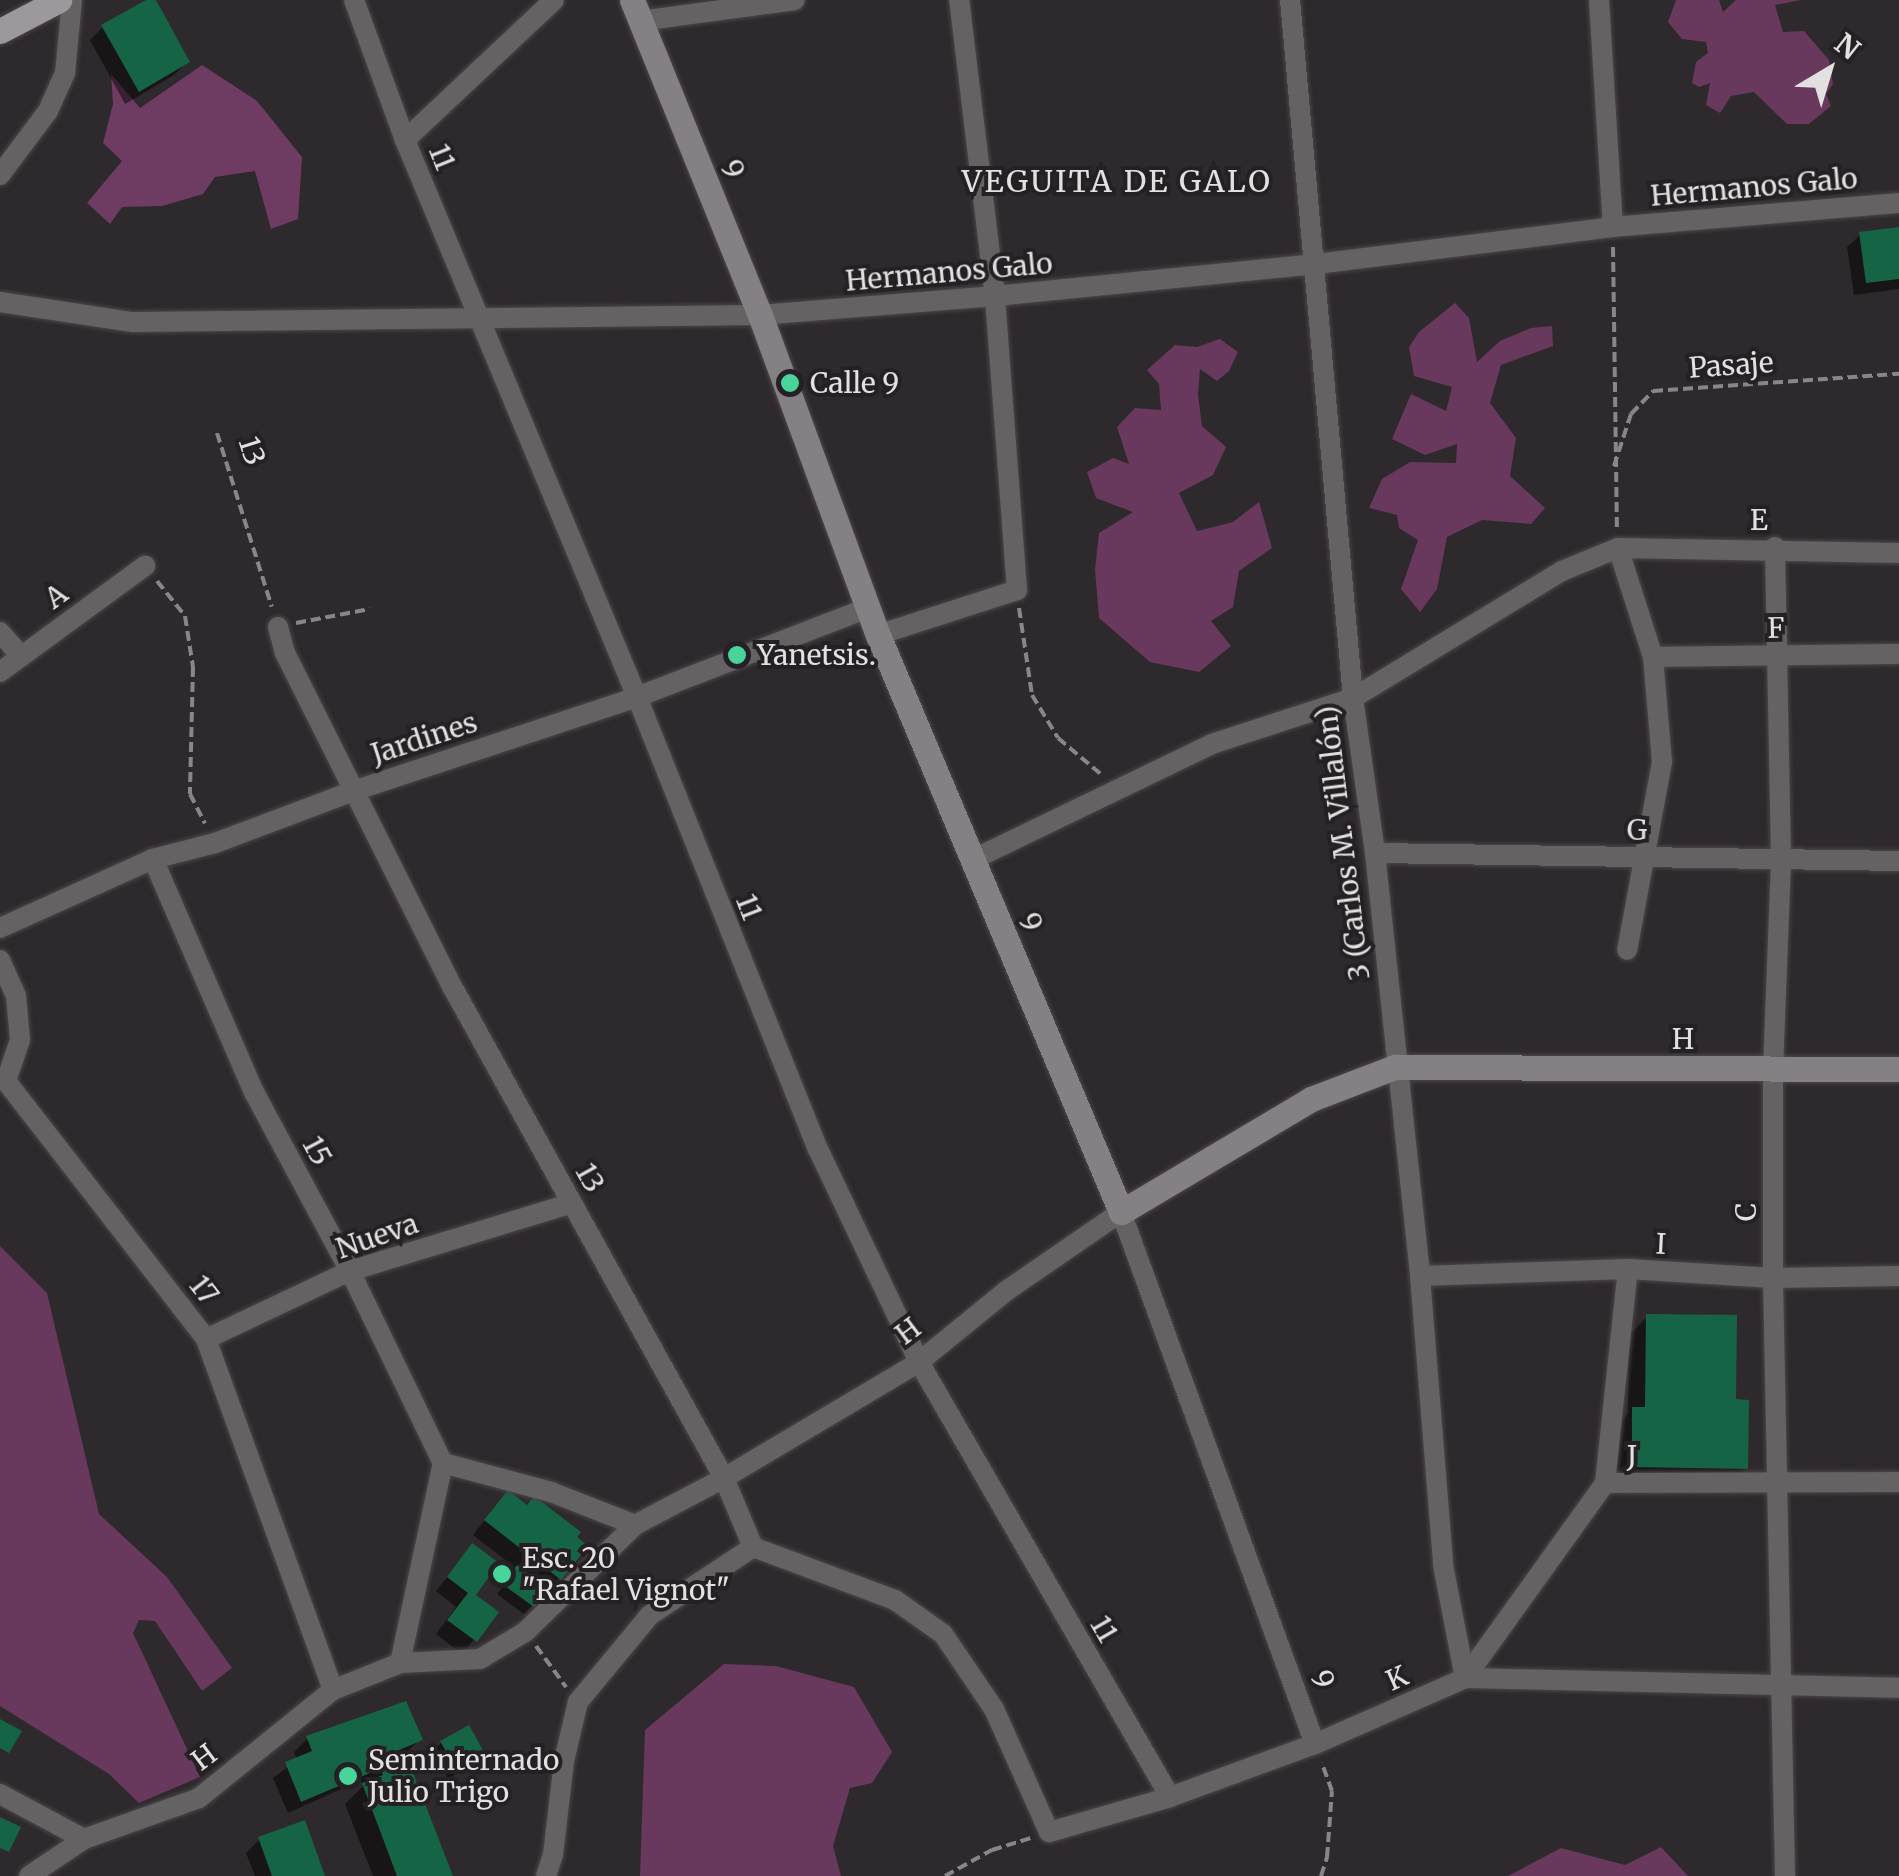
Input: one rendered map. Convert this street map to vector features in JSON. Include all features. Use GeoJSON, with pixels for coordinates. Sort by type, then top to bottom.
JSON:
{"type":"FeatureCollection","features":[{"type":"Feature","properties":{"kind":"main road"},"geometry":{"type":"LineString","coordinates":[[0,31],[59,0]]}},
{"type":"Feature","properties":{"kind":"street"},"geometry":{"type":"LineString","coordinates":[[0,175],[48,110],[64,73],[72,0]]}},
{"type":"Feature","properties":{"kind":"street","name":"11"},"geometry":{"type":"LineString","coordinates":[[354,0],[405,140],[637,697],[818,1149],[919,1362],[1170,1797]]}},
{"type":"Feature","properties":{"kind":"street"},"geometry":{"type":"LineString","coordinates":[[405,140],[554,0]]}},
{"type":"Feature","properties":{"kind":"street"},"geometry":{"type":"LineString","coordinates":[[636,11],[796,0]]}},
{"type":"Feature","properties":{"kind":"street"},"geometry":{"type":"LineString","coordinates":[[878,635],[1017,590],[995,296],[960,0]]}},
{"type":"Feature","properties":{"kind":"street","name":"3 (Carlos M. Villalón)"},"geometry":{"type":"LineString","coordinates":[[1290,0],[1353,698],[1420,1276],[1443,1565],[1465,1678]]}},
{"type":"Feature","properties":{"kind":"street"},"geometry":{"type":"LineString","coordinates":[[1599,0],[1613,227]]}},
{"type":"Feature","properties":{"kind":"street","name":"9"},"geometry":{"type":"LineString","coordinates":[[636,11],[760,315],[878,635],[1121,1212],[1316,1744]]}},
{"type":"Feature","properties":{"kind":"street","name":"Hermanos Galo"},"geometry":{"type":"LineString","coordinates":[[0,302],[133,322],[760,315],[995,296],[1316,264],[1613,227],[1899,202]]}},
{"type":"Feature","properties":{"kind":"street","name":"E"},"geometry":{"type":"LineString","coordinates":[[1618,548],[1775,547],[1899,553]]}},
{"type":"Feature","properties":{"kind":"street","name":"C"},"geometry":{"type":"LineString","coordinates":[[1775,547],[1780,862],[1773,1069],[1773,1278],[1785,1876]]}},
{"type":"Feature","properties":{"kind":"street"},"geometry":{"type":"LineString","coordinates":[[972,860],[1212,744],[1353,698],[1562,572],[1618,548],[1653,657],[1662,762],[1627,950]]}},
{"type":"Feature","properties":{"kind":"street","name":"A"},"geometry":{"type":"LineString","coordinates":[[0,672],[145,566]]}},
{"type":"Feature","properties":{"kind":"street","name":"Jardines"},"geometry":{"type":"LineString","coordinates":[[0,928],[153,859],[215,843],[356,790],[637,697],[868,608]]}},
{"type":"Feature","properties":{"kind":"street","name":"13"},"geometry":{"type":"LineString","coordinates":[[278,627],[286,653],[454,988],[724,1478],[753,1547]]}},
{"type":"Feature","properties":{"kind":"street"},"geometry":{"type":"LineString","coordinates":[[0,632],[22,656]]}},
{"type":"Feature","properties":{"kind":"street","name":"F"},"geometry":{"type":"LineString","coordinates":[[1653,657],[1899,654]]}},
{"type":"Feature","properties":{"kind":"street","name":"G"},"geometry":{"type":"LineString","coordinates":[[1374,854],[1899,861]]}},
{"type":"Feature","properties":{"kind":"street","name":"15"},"geometry":{"type":"LineString","coordinates":[[153,859],[254,1092],[350,1271],[443,1463]]}},
{"type":"Feature","properties":{"kind":"street","name":"17"},"geometry":{"type":"LineString","coordinates":[[0,960],[16,996],[20,1040],[6,1081],[206,1339],[333,1690]]}},
{"type":"Feature","properties":{"kind":"street","name":"H"},"geometry":{"type":"LineString","coordinates":[[30,1876],[84,1839],[199,1798],[333,1690],[400,1663],[480,1658],[525,1632],[636,1525],[724,1478],[919,1362],[1006,1290],[1121,1212],[1310,1099],[1395,1067],[1899,1069]]}},
{"type":"Feature","properties":{"kind":"street","name":"Nueva"},"geometry":{"type":"LineString","coordinates":[[206,1339],[350,1271],[572,1203]]}},
{"type":"Feature","properties":{"kind":"street"},"geometry":{"type":"LineString","coordinates":[[1605,1483],[1628,1269]]}},
{"type":"Feature","properties":{"kind":"street","name":"I"},"geometry":{"type":"LineString","coordinates":[[1420,1276],[1628,1269],[1773,1278],[1899,1276]]}},
{"type":"Feature","properties":{"kind":"street"},"geometry":{"type":"LineString","coordinates":[[400,1663],[443,1463],[552,1492],[636,1525]]}},
{"type":"Feature","properties":{"kind":"street","name":"J"},"geometry":{"type":"LineString","coordinates":[[1465,1678],[1605,1483],[1899,1482]]}},
{"type":"Feature","properties":{"kind":"street"},"geometry":{"type":"LineString","coordinates":[[546,1876],[553,1855],[564,1762],[578,1702],[650,1615],[753,1547],[895,1600],[943,1634],[994,1709],[1050,1832]]}},
{"type":"Feature","properties":{"kind":"street","name":"K"},"geometry":{"type":"LineString","coordinates":[[1050,1832],[1170,1797],[1316,1744],[1465,1678],[1899,1688]]}},
{"type":"Feature","properties":{"kind":"street"},"geometry":{"type":"LineString","coordinates":[[0,1794],[84,1839]]}},
{"type":"Feature","properties":{"kind":"path"},"geometry":{"type":"LineString","coordinates":[[1613,227],[1618,548]]}},
{"type":"Feature","properties":{"kind":"path","name":"Pasaje"},"geometry":{"type":"LineString","coordinates":[[1614,466],[1631,414],[1653,391],[1899,374]]}},
{"type":"Feature","properties":{"kind":"path","name":"13"},"geometry":{"type":"LineString","coordinates":[[217,432],[278,627]]}},
{"type":"Feature","properties":{"kind":"path"},"geometry":{"type":"LineString","coordinates":[[145,566],[185,616],[193,667],[190,794],[215,843]]}},
{"type":"Feature","properties":{"kind":"path"},"geometry":{"type":"LineString","coordinates":[[1017,590],[1032,695],[1058,738],[1121,791]]}},
{"type":"Feature","properties":{"kind":"path"},"geometry":{"type":"LineString","coordinates":[[278,627],[370,608]]}},
{"type":"Feature","properties":{"kind":"path"},"geometry":{"type":"LineString","coordinates":[[525,1632],[578,1702]]}},
{"type":"Feature","properties":{"kind":"path"},"geometry":{"type":"LineString","coordinates":[[1316,1744],[1332,1791],[1328,1857],[1320,1876]]}},
{"type":"Feature","properties":{"kind":"path"},"geometry":{"type":"LineString","coordinates":[[945,1876],[992,1850],[1050,1832]]}},
{"type":"Feature","properties":{"kind":"shaded area"},"geometry":{"type":"Polygon","coordinates":[[[1676,0],[1719,0],[1723,12],[1736,0],[1801,0],[1775,5],[1783,32],[1804,31],[1829,60],[1833,84],[1826,94],[1831,106],[1809,124],[1787,124],[1754,92],[1731,96],[1720,113],[1706,105],[1710,83],[1699,87],[1692,83],[1696,62],[1708,53],[1706,42],[1682,39],[1668,22],[1676,0]]]}},
{"type":"Feature","properties":{"kind":"shaded area"},"geometry":{"type":"Polygon","coordinates":[[[202,65],[257,101],[302,157],[298,219],[271,229],[255,171],[215,177],[203,194],[162,206],[122,207],[110,224],[87,203],[122,161],[103,143],[113,104],[111,74],[140,108],[202,65]]]}},
{"type":"Feature","properties":{"kind":"shaded area"},"geometry":{"type":"Polygon","coordinates":[[[1455,303],[1469,318],[1477,362],[1500,341],[1531,328],[1552,326],[1553,346],[1501,365],[1490,403],[1516,438],[1510,476],[1545,508],[1531,524],[1482,520],[1447,537],[1437,589],[1420,612],[1401,589],[1418,540],[1399,528],[1397,515],[1369,508],[1382,479],[1410,462],[1456,463],[1457,444],[1425,455],[1392,439],[1411,394],[1446,411],[1452,387],[1414,376],[1409,347],[1419,332],[1455,303]]]}},
{"type":"Feature","properties":{"kind":"shaded area"},"geometry":{"type":"Polygon","coordinates":[[[1220,339],[1238,352],[1229,371],[1217,381],[1200,369],[1198,395],[1202,426],[1226,447],[1213,475],[1179,493],[1197,531],[1233,522],[1259,502],[1272,548],[1239,571],[1233,607],[1211,621],[1231,646],[1199,672],[1150,662],[1099,618],[1095,569],[1099,533],[1133,512],[1096,498],[1087,472],[1113,458],[1129,464],[1117,427],[1135,408],[1161,410],[1159,384],[1147,370],[1175,345],[1197,347],[1220,339]]]}},
{"type":"Feature","properties":{"kind":"shaded area"},"geometry":{"type":"Polygon","coordinates":[[[0,1246],[47,1293],[99,1514],[167,1577],[232,1668],[202,1691],[155,1621],[139,1620],[133,1633],[200,1777],[139,1803],[109,1774],[0,1706],[0,1246]]]}},
{"type":"Feature","properties":{"kind":"shaded area"},"geometry":{"type":"Polygon","coordinates":[[[724,1664],[776,1666],[854,1687],[892,1752],[872,1783],[850,1788],[833,1846],[841,1876],[640,1876],[645,1730],[724,1664]]]}},
{"type":"Feature","properties":{"kind":"shaded area"},"geometry":{"type":"Polygon","coordinates":[[[1661,1847],[1688,1876],[1508,1876],[1561,1848],[1625,1865],[1661,1847]]]}},
{"type":"Feature","properties":{"kind":"building"},"geometry":{"type":"Polygon","coordinates":[[[146,0],[156,0],[190,62],[139,92],[101,25],[146,0]]]}},
{"type":"Feature","properties":{"kind":"building"},"geometry":{"type":"Polygon","coordinates":[[[1899,227],[1899,279],[1866,283],[1859,232],[1899,227]]]}},
{"type":"Feature","properties":{"kind":"building"},"geometry":{"type":"Polygon","coordinates":[[[1646,1314],[1737,1315],[1736,1399],[1749,1400],[1748,1469],[1632,1467],[1632,1407],[1645,1407],[1646,1314]]]}},
{"type":"Feature","properties":{"kind":"building"},"geometry":{"type":"Polygon","coordinates":[[[508,1490],[527,1505],[534,1496],[581,1532],[577,1537],[588,1546],[561,1580],[484,1520],[508,1490]]]}},
{"type":"Feature","properties":{"kind":"building"},"geometry":{"type":"Polygon","coordinates":[[[472,1543],[499,1563],[476,1595],[499,1612],[477,1642],[447,1620],[468,1593],[447,1577],[472,1543]]]}},
{"type":"Feature","properties":{"kind":"building"},"geometry":{"type":"Polygon","coordinates":[[[517,1565],[549,1588],[534,1607],[503,1584],[517,1565]]]}},
{"type":"Feature","properties":{"kind":"building"},"geometry":{"type":"Polygon","coordinates":[[[406,1701],[423,1740],[368,1763],[372,1772],[301,1802],[285,1762],[312,1751],[306,1736],[406,1701]]]}},
{"type":"Feature","properties":{"kind":"building"},"geometry":{"type":"Polygon","coordinates":[[[0,1719],[22,1731],[9,1753],[0,1748],[0,1719]]]}},
{"type":"Feature","properties":{"kind":"building"},"geometry":{"type":"Polygon","coordinates":[[[469,1725],[486,1756],[457,1772],[440,1741],[469,1725]]]}},
{"type":"Feature","properties":{"kind":"building"},"geometry":{"type":"Polygon","coordinates":[[[405,1752],[453,1876],[397,1876],[362,1783],[383,1775],[378,1762],[405,1752]]]}},
{"type":"Feature","properties":{"kind":"building"},"geometry":{"type":"Polygon","coordinates":[[[0,1817],[21,1827],[9,1852],[0,1848],[0,1817]]]}},
{"type":"Feature","properties":{"kind":"building"},"geometry":{"type":"Polygon","coordinates":[[[305,1820],[325,1876],[272,1876],[258,1837],[305,1820]]]}},
{"type":"Feature","properties":{"kind":"place","name":"Calle 9"},"geometry":{"type":"Point","coordinates":[790,383]}},
{"type":"Feature","properties":{"kind":"place","name":"Yanetsis."},"geometry":{"type":"Point","coordinates":[737,655]}},
{"type":"Feature","properties":{"kind":"place","name":"Esc. 20 \"Rafael Vignot\""},"geometry":{"type":"Point","coordinates":[502,1574]}},
{"type":"Feature","properties":{"kind":"place","name":"Seminternado Julio Trigo"},"geometry":{"type":"Point","coordinates":[348,1776]}},
{"type":"Feature","properties":{"kind":"district","name":"VEGUITA DE GALO"},"geometry":{"type":"Point","coordinates":[1117,181]}}]}
